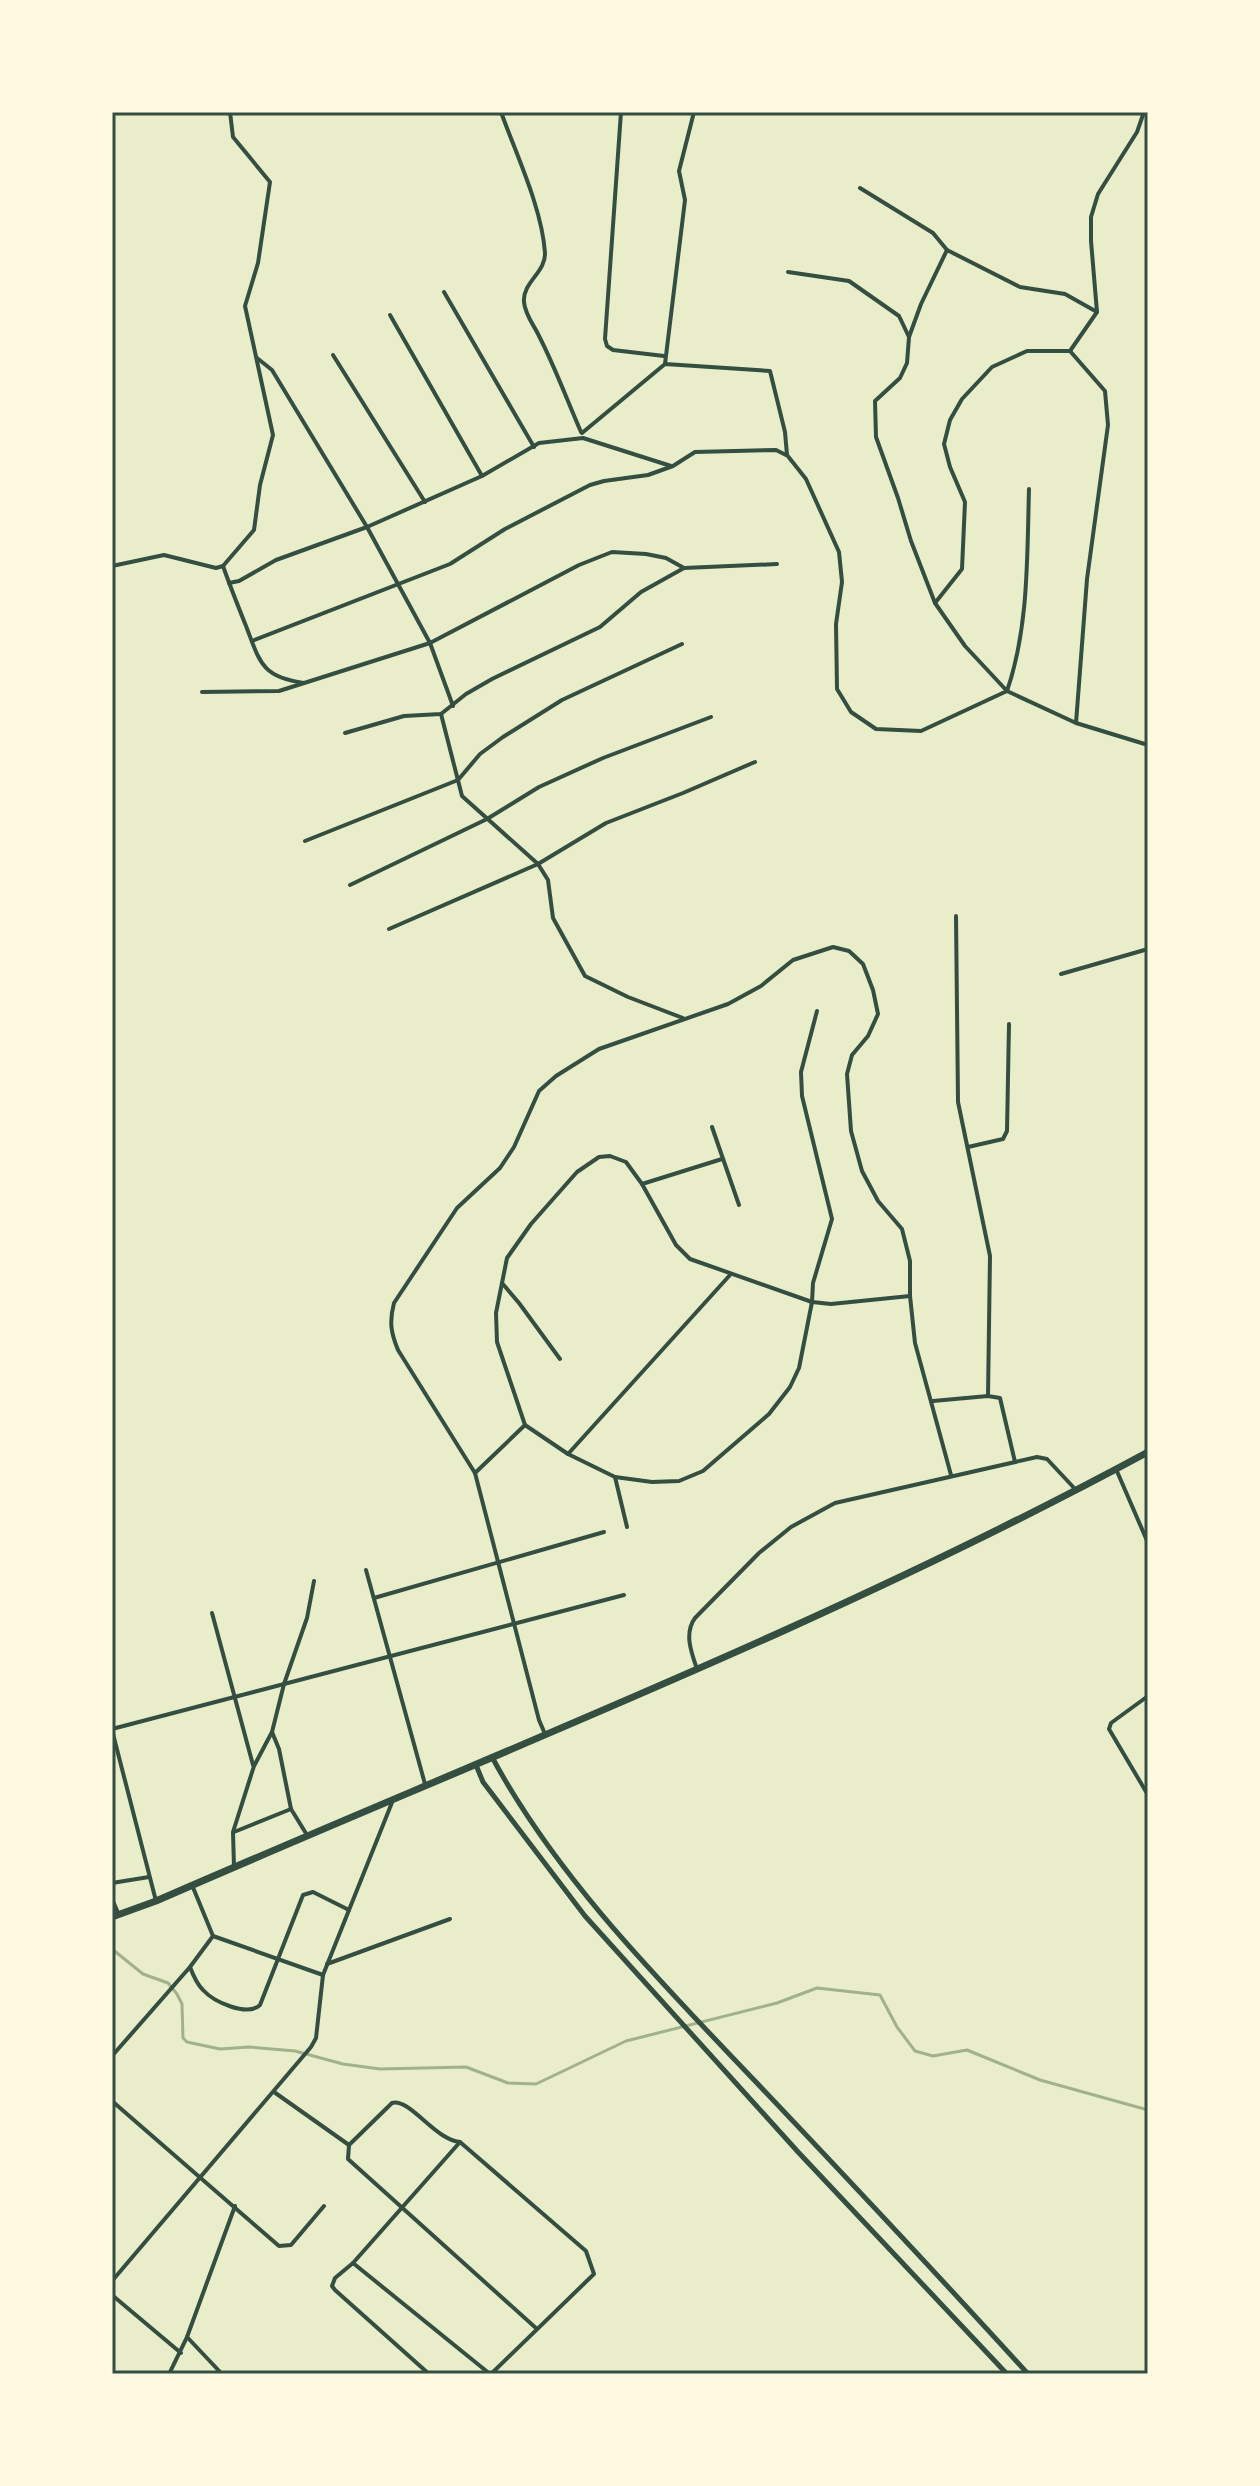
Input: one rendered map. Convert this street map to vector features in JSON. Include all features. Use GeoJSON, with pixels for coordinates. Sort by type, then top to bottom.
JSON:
{"type":"FeatureCollection","features":[{"type":"Feature","properties":{"kind":"main road"},"geometry":{"type":"LineString","coordinates":[[116,1916],[546,1735],[907,1575],[1148,1452]]}},
{"type":"Feature","properties":{"kind":"street"},"geometry":{"type":"LineString","coordinates":[[112,566],[164,555],[206,567],[223,566],[254,530],[260,485],[273,435],[245,306],[258,263],[270,182],[233,137],[230,112]]}},
{"type":"Feature","properties":{"kind":"street"},"geometry":{"type":"LineString","coordinates":[[501,112],[540,226],[545,256],[540,270],[529,283],[523,301],[582,436]]}},
{"type":"Feature","properties":{"kind":"street"},"geometry":{"type":"LineString","coordinates":[[621,112],[605,339],[607,346],[613,350],[664,356]]}},
{"type":"Feature","properties":{"kind":"street"},"geometry":{"type":"LineString","coordinates":[[665,364],[685,200],[679,171],[694,112]]}},
{"type":"Feature","properties":{"kind":"street"},"geometry":{"type":"LineString","coordinates":[[1070,351],[1097,312],[1091,217],[1098,194],[1132,141],[1144,112]]}},
{"type":"Feature","properties":{"kind":"street"},"geometry":{"type":"LineString","coordinates":[[860,188],[933,233],[947,250],[1020,287],[1065,294],[1097,312]]}},
{"type":"Feature","properties":{"kind":"street"},"geometry":{"type":"LineString","coordinates":[[947,250],[921,304],[909,337],[907,363],[900,378],[875,401],[876,437],[935,603],[965,646],[1007,691],[1076,723],[1148,745]]}},
{"type":"Feature","properties":{"kind":"street"},"geometry":{"type":"LineString","coordinates":[[788,272],[849,281],[899,316],[909,337]]}},
{"type":"Feature","properties":{"kind":"street"},"geometry":{"type":"LineString","coordinates":[[444,292],[534,447]]}},
{"type":"Feature","properties":{"kind":"street"},"geometry":{"type":"LineString","coordinates":[[390,315],[482,476]]}},
{"type":"Feature","properties":{"kind":"street"},"geometry":{"type":"LineString","coordinates":[[935,603],[962,569],[965,502],[944,444],[950,420],[962,399],[992,367],[1027,351],[1070,351],[1105,391],[1108,425],[1087,579],[1076,723]]}},
{"type":"Feature","properties":{"kind":"street"},"geometry":{"type":"LineString","coordinates":[[333,355],[425,502]]}},
{"type":"Feature","properties":{"kind":"street"},"geometry":{"type":"LineString","coordinates":[[255,357],[272,370],[367,527],[430,643],[453,706]]}},
{"type":"Feature","properties":{"kind":"street"},"geometry":{"type":"LineString","coordinates":[[582,436],[665,364],[770,371],[785,432],[787,455]]}},
{"type":"Feature","properties":{"kind":"street"},"geometry":{"type":"LineString","coordinates":[[229,583],[247,578],[276,560],[425,502],[482,476],[534,447],[558,440],[582,436],[673,466]]}},
{"type":"Feature","properties":{"kind":"street"},"geometry":{"type":"LineString","coordinates":[[252,641],[450,564],[505,529],[590,485],[648,475],[673,466],[695,452],[776,450],[787,455],[806,479],[839,552],[842,582],[836,624],[837,689],[851,712],[876,729],[921,731],[1007,691],[1016,666],[1021,629],[1029,489]]}},
{"type":"Feature","properties":{"kind":"street"},"geometry":{"type":"LineString","coordinates":[[202,692],[279,691],[430,643],[596,557],[612,552],[666,558],[684,568]]}},
{"type":"Feature","properties":{"kind":"street"},"geometry":{"type":"LineString","coordinates":[[345,733],[404,716],[441,714],[492,679],[600,627],[641,592],[684,568],[777,564]]}},
{"type":"Feature","properties":{"kind":"street"},"geometry":{"type":"LineString","coordinates":[[223,566],[257,657],[285,680],[307,683]]}},
{"type":"Feature","properties":{"kind":"street"},"geometry":{"type":"LineString","coordinates":[[305,841],[458,780],[491,745],[562,700],[682,644]]}},
{"type":"Feature","properties":{"kind":"street"},"geometry":{"type":"LineString","coordinates":[[441,714],[462,796],[538,864],[548,880],[553,918],[585,976],[683,1018]]}},
{"type":"Feature","properties":{"kind":"street"},"geometry":{"type":"LineString","coordinates":[[350,885],[487,819],[539,787],[603,758],[711,717]]}},
{"type":"Feature","properties":{"kind":"street"},"geometry":{"type":"LineString","coordinates":[[389,929],[538,864],[606,823],[755,762]]}},
{"type":"Feature","properties":{"kind":"street"},"geometry":{"type":"LineString","coordinates":[[956,916],[958,1102],[990,1256],[988,1396]]}},
{"type":"Feature","properties":{"kind":"street"},"geometry":{"type":"LineString","coordinates":[[546,1735],[539,1720],[475,1473],[398,1350],[390,1331],[394,1303],[457,1208],[500,1168],[514,1147],[539,1091],[556,1076],[599,1049],[728,1004],[761,986],[793,960],[812,952],[833,947],[849,951],[863,964],[878,1014],[868,1036],[852,1055],[847,1074],[851,1131],[862,1171],[878,1201],[902,1229],[910,1261],[910,1296],[923,1376],[933,1401],[951,1475]]}},
{"type":"Feature","properties":{"kind":"street"},"geometry":{"type":"LineString","coordinates":[[1061,974],[1148,949]]}},
{"type":"Feature","properties":{"kind":"street"},"geometry":{"type":"LineString","coordinates":[[817,1011],[801,1072],[802,1096],[832,1219],[813,1283],[812,1302],[799,1368],[790,1387],[769,1414],[703,1471],[679,1481],[652,1482],[615,1477],[568,1454],[525,1425],[497,1342],[496,1313],[507,1258],[531,1224],[577,1172],[599,1157],[610,1156],[626,1162],[676,1245],[690,1259],[812,1302],[831,1304],[910,1296]]}},
{"type":"Feature","properties":{"kind":"street"},"geometry":{"type":"LineString","coordinates":[[968,1147],[1003,1139],[1007,1131],[1009,1024]]}},
{"type":"Feature","properties":{"kind":"street"},"geometry":{"type":"LineString","coordinates":[[712,1127],[739,1205]]}},
{"type":"Feature","properties":{"kind":"street"},"geometry":{"type":"LineString","coordinates":[[642,1184],[722,1159]]}},
{"type":"Feature","properties":{"kind":"street"},"geometry":{"type":"LineString","coordinates":[[568,1454],[731,1274]]}},
{"type":"Feature","properties":{"kind":"street"},"geometry":{"type":"LineString","coordinates":[[502,1283],[560,1359]]}},
{"type":"Feature","properties":{"kind":"street"},"geometry":{"type":"LineString","coordinates":[[933,1401],[997,1396],[1002,1402],[1015,1463]]}},
{"type":"Feature","properties":{"kind":"street"},"geometry":{"type":"LineString","coordinates":[[475,1473],[525,1425]]}},
{"type":"Feature","properties":{"kind":"street"},"geometry":{"type":"LineString","coordinates":[[697,1669],[689,1645],[689,1626],[759,1553],[791,1527],[835,1503],[1037,1457],[1047,1459],[1076,1490]]}},
{"type":"Feature","properties":{"kind":"street"},"geometry":{"type":"LineString","coordinates":[[1116,1469],[1148,1543]]}},
{"type":"Feature","properties":{"kind":"street"},"geometry":{"type":"LineString","coordinates":[[615,1477],[627,1527]]}},
{"type":"Feature","properties":{"kind":"street"},"geometry":{"type":"LineString","coordinates":[[374,1598],[604,1532]]}},
{"type":"Feature","properties":{"kind":"street"},"geometry":{"type":"LineString","coordinates":[[366,1570],[425,1784]]}},
{"type":"Feature","properties":{"kind":"street"},"geometry":{"type":"LineString","coordinates":[[234,1867],[233,1832],[254,1766],[272,1732],[284,1684],[307,1618],[314,1581]]}},
{"type":"Feature","properties":{"kind":"street"},"geometry":{"type":"LineString","coordinates":[[156,1901],[112,1730],[624,1595]]}},
{"type":"Feature","properties":{"kind":"street"},"geometry":{"type":"LineString","coordinates":[[212,1613],[254,1766]]}},
{"type":"Feature","properties":{"kind":"street"},"geometry":{"type":"LineString","coordinates":[[1148,1696],[1111,1723],[1109,1729],[1148,1795]]}},
{"type":"Feature","properties":{"kind":"street"},"geometry":{"type":"LineString","coordinates":[[272,1732],[279,1749],[291,1809],[307,1835]]}},
{"type":"Feature","properties":{"kind":"street"},"geometry":{"type":"LineString","coordinates":[[492,1757],[528,1816],[597,1909],[1028,2374]]}},
{"type":"Feature","properties":{"kind":"street"},"geometry":{"type":"LineString","coordinates":[[475,1764],[483,1782],[585,1916],[689,2034],[1007,2374]]}},
{"type":"Feature","properties":{"kind":"street"},"geometry":{"type":"LineString","coordinates":[[112,2281],[311,2047],[316,2038],[323,1975],[394,1798]]}},
{"type":"Feature","properties":{"kind":"street"},"geometry":{"type":"LineString","coordinates":[[233,1832],[291,1809]]}},
{"type":"Feature","properties":{"kind":"street"},"geometry":{"type":"LineString","coordinates":[[112,1883],[150,1877]]}},
{"type":"Feature","properties":{"kind":"street"},"geometry":{"type":"LineString","coordinates":[[192,1885],[213,1936],[323,1975]]}},
{"type":"Feature","properties":{"kind":"street"},"geometry":{"type":"LineString","coordinates":[[190,1967],[203,1990],[216,2000],[255,2010],[260,2005],[303,1895],[313,1892],[349,1910]]}},
{"type":"Feature","properties":{"kind":"street"},"geometry":{"type":"LineString","coordinates":[[112,1899],[116,1916]]}},
{"type":"Feature","properties":{"kind":"street"},"geometry":{"type":"LineString","coordinates":[[327,1964],[450,1919]]}},
{"type":"Feature","properties":{"kind":"street"},"geometry":{"type":"LineString","coordinates":[[112,2056],[213,1936]]}},
{"type":"Feature","properties":{"kind":"street"},"geometry":{"type":"LineString","coordinates":[[274,2092],[349,2145]]}},
{"type":"Feature","properties":{"kind":"street"},"geometry":{"type":"LineString","coordinates":[[112,2101],[279,2246],[291,2245],[324,2206]]}},
{"type":"Feature","properties":{"kind":"street"},"geometry":{"type":"LineString","coordinates":[[353,2263],[490,2374],[537,2329],[594,2274],[586,2251],[460,2142],[443,2137],[398,2101],[392,2103],[349,2145],[348,2159],[537,2329]]}},
{"type":"Feature","properties":{"kind":"street"},"geometry":{"type":"LineString","coordinates":[[429,2374],[332,2286],[335,2278],[353,2263],[460,2142]]}},
{"type":"Feature","properties":{"kind":"street"},"geometry":{"type":"LineString","coordinates":[[169,2374],[181,2353],[235,2206]]}},
{"type":"Feature","properties":{"kind":"street"},"geometry":{"type":"LineString","coordinates":[[112,2295],[181,2353]]}},
{"type":"Feature","properties":{"kind":"street"},"geometry":{"type":"LineString","coordinates":[[187,2337],[222,2374]]}},
{"type":"Feature","properties":{"kind":"waterway"},"geometry":{"type":"LineString","coordinates":[[112,1949],[143,1974],[168,1983],[177,1994],[182,2004],[183,2038],[187,2042],[220,2049],[249,2047],[295,2051],[343,2064],[380,2069],[466,2067],[508,2083],[536,2084],[626,2041],[777,2003],[817,1988],[880,1995],[897,2027],[915,2051],[933,2056],[967,2050],[1040,2080],[1148,2110]]}}]}
